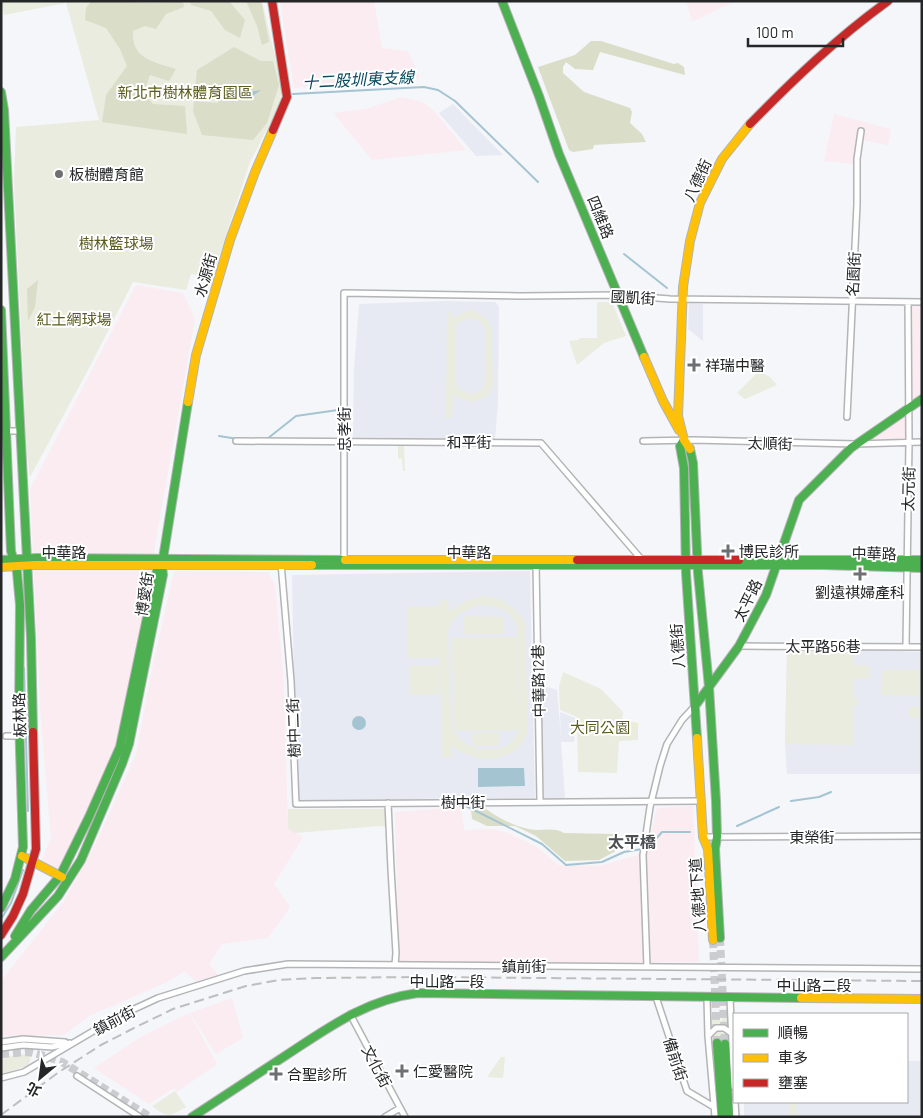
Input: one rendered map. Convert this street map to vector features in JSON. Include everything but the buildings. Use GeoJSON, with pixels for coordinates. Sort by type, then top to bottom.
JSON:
{"type":"FeatureCollection","features":[{"type":"Feature","properties":{"kind":"street","name":"水源街"},"geometry":{"type":"LineString","coordinates":[[163,562],[196,355],[230,240],[255,172],[287,97],[272,1]]}},
{"type":"Feature","properties":{"kind":"street","name":"四維路"},"geometry":{"type":"LineString","coordinates":[[502,1],[539,96],[559,154],[665,404],[684,440]]}},
{"type":"Feature","properties":{"kind":"street","name":"八德街"},"geometry":{"type":"LineString","coordinates":[[684,440],[680,446],[685,497],[686,563],[703,837],[711,849],[718,838],[709,687],[698,563],[693,463],[689,446],[684,440],[678,416],[682,299],[690,241],[696,216],[709,183],[722,159],[743,132],[800,73],[863,19],[888,1]]}},
{"type":"Feature","properties":{"kind":"street","name":"板林路"},"geometry":{"type":"LineString","coordinates":[[1,92],[4,110],[4,177],[31,638],[36,849],[34,864]]}},
{"type":"Feature","properties":{"kind":"street","name":"名園街"},"geometry":{"type":"LineString","coordinates":[[847,417],[857,204],[857,160],[862,132]]}},
{"type":"Feature","properties":{"kind":"street","name":"國凱街"},"geometry":{"type":"LineString","coordinates":[[344,293],[520,296],[618,295],[682,299],[922,302]]}},
{"type":"Feature","properties":{"kind":"street","name":"忠孝街"},"geometry":{"type":"LineString","coordinates":[[344,293],[344,563]]}},
{"type":"Feature","properties":{"kind":"street","name":"太元街"},"geometry":{"type":"LineString","coordinates":[[906,646],[909,442],[908,302]]}},
{"type":"Feature","properties":{"kind":"street","name":"板林路"},"geometry":{"type":"LineString","coordinates":[[1,310],[4,431],[14,562],[20,605],[20,736],[23,847],[15,878],[1,908]]}},
{"type":"Feature","properties":{"kind":"street","name":"太平路"},"geometry":{"type":"LineString","coordinates":[[647,967],[643,855],[652,802],[667,744],[682,720],[695,706],[739,646],[766,595],[799,500],[856,444],[922,399]]}},
{"type":"Feature","properties":{"kind":"street"},"geometry":{"type":"LineString","coordinates":[[4,431],[19,431]]}},
{"type":"Feature","properties":{"kind":"street","name":"太順街"},"geometry":{"type":"LineString","coordinates":[[643,441],[684,440],[856,444],[909,442]]}},
{"type":"Feature","properties":{"kind":"street","name":"和平街"},"geometry":{"type":"LineString","coordinates":[[236,441],[541,443],[642,562]]}},
{"type":"Feature","properties":{"kind":"street"},"geometry":{"type":"LineString","coordinates":[[909,442],[922,442]]}},
{"type":"Feature","properties":{"kind":"street"},"geometry":{"type":"LineString","coordinates":[[1,560],[14,562]]}},
{"type":"Feature","properties":{"kind":"street","name":"中華路"},"geometry":{"type":"LineString","coordinates":[[908,564],[922,560]]}},
{"type":"Feature","properties":{"kind":"street","name":"中華路"},"geometry":{"type":"LineString","coordinates":[[14,562],[344,563],[404,566],[642,562],[908,564],[922,568]]}},
{"type":"Feature","properties":{"kind":"street"},"geometry":{"type":"LineString","coordinates":[[1,567],[14,562]]}},
{"type":"Feature","properties":{"kind":"street","name":"博愛街"},"geometry":{"type":"LineString","coordinates":[[8,948],[31,910],[60,876],[120,747],[157,570],[163,562]]}},
{"type":"Feature","properties":{"kind":"street","name":"博愛街"},"geometry":{"type":"LineString","coordinates":[[1,957],[48,906],[81,860],[122,764],[129,744],[164,575],[163,562]]}},
{"type":"Feature","properties":{"kind":"street","name":"樹中二街"},"geometry":{"type":"LineString","coordinates":[[281,563],[291,681],[296,804],[388,803]]}},
{"type":"Feature","properties":{"kind":"street","name":"中華路12巷"},"geometry":{"type":"LineString","coordinates":[[536,563],[540,802]]}},
{"type":"Feature","properties":{"kind":"street","name":"太平路56巷"},"geometry":{"type":"LineString","coordinates":[[739,646],[922,646]]}},
{"type":"Feature","properties":{"kind":"street"},"geometry":{"type":"LineString","coordinates":[[6,736],[20,736]]}},
{"type":"Feature","properties":{"kind":"street","name":"樹中街"},"geometry":{"type":"LineString","coordinates":[[388,803],[701,801]]}},
{"type":"Feature","properties":{"kind":"street"},"geometry":{"type":"LineString","coordinates":[[388,803],[390,869],[396,952],[395,965]]}},
{"type":"Feature","properties":{"kind":"street","name":"東榮街"},"geometry":{"type":"LineString","coordinates":[[703,837],[922,836]]}},
{"type":"Feature","properties":{"kind":"street","name":"八德地下道"},"geometry":{"type":"LineString","coordinates":[[711,849],[716,939]]}},
{"type":"Feature","properties":{"kind":"street"},"geometry":{"type":"LineString","coordinates":[[22,856],[34,864],[68,880]]}},
{"type":"Feature","properties":{"kind":"street"},"geometry":{"type":"LineString","coordinates":[[1,935],[20,899],[34,864]]}},
{"type":"Feature","properties":{"kind":"street","name":"鎮前街"},"geometry":{"type":"LineString","coordinates":[[1,1078],[24,1072],[117,1017],[158,998],[244,971],[288,964],[922,969]]}},
{"type":"Feature","properties":{"kind":"street","name":"中山路一段"},"geometry":{"type":"LineString","coordinates":[[192,1117],[350,1014],[396,996],[418,993],[707,998]]}},
{"type":"Feature","properties":{"kind":"street","name":"備前街"},"geometry":{"type":"LineString","coordinates":[[656,997],[687,1091],[714,1107]]}},
{"type":"Feature","properties":{"kind":"street"},"geometry":{"type":"LineString","coordinates":[[707,998],[708,1036],[715,1117]]}},
{"type":"Feature","properties":{"kind":"street","name":"中山路二段"},"geometry":{"type":"LineString","coordinates":[[707,998],[922,999]]}},
{"type":"Feature","properties":{"kind":"street"},"geometry":{"type":"LineString","coordinates":[[730,998],[733,1073]]}},
{"type":"Feature","properties":{"kind":"street","name":"文化街"},"geometry":{"type":"LineString","coordinates":[[350,1014],[404,1117]]}},
{"type":"Feature","properties":{"kind":"street"},"geometry":{"type":"LineString","coordinates":[[708,1036],[716,1028],[724,1028],[730,1033]]}},
{"type":"Feature","properties":{"kind":"street"},"geometry":{"type":"LineString","coordinates":[[1,1042],[23,1039],[73,1043]]}},
{"type":"Feature","properties":{"kind":"street"},"geometry":{"type":"LineString","coordinates":[[1,1048],[23,1044],[52,1047],[73,1043]]}},
{"type":"Feature","properties":{"kind":"street"},"geometry":{"type":"LineString","coordinates":[[722,1117],[721,1043],[729,1117]]}},
{"type":"Feature","properties":{"kind":"street"},"geometry":{"type":"LineString","coordinates":[[77,1076],[140,1117]]}},
{"type":"Feature","properties":{"kind":"street"},"geometry":{"type":"LineString","coordinates":[[735,1103],[736,1117]]}},
{"type":"Feature","properties":{"kind":"street"},"geometry":{"type":"LineString","coordinates":[[385,1117],[400,1108]]}},
{"type":"Feature","properties":{"kind":"shaded area"},"geometry":{"type":"Polygon","coordinates":[[[280,1],[374,1],[382,48],[408,51],[420,78],[294,88],[280,1]]]}},
{"type":"Feature","properties":{"kind":"shaded area"},"geometry":{"type":"Polygon","coordinates":[[[686,1],[735,1],[692,22],[686,1]]]}},
{"type":"Feature","properties":{"kind":"shaded area"},"geometry":{"type":"Polygon","coordinates":[[[402,97],[423,102],[435,112],[466,150],[372,160],[333,113],[365,109],[402,97]]]}},
{"type":"Feature","properties":{"kind":"shaded area"},"geometry":{"type":"Polygon","coordinates":[[[453,104],[503,155],[476,156],[439,113],[453,104]]]}},
{"type":"Feature","properties":{"kind":"shaded area"},"geometry":{"type":"Polygon","coordinates":[[[834,114],[891,129],[888,145],[863,140],[853,164],[824,161],[834,114]]]}},
{"type":"Feature","properties":{"kind":"shaded area"},"geometry":{"type":"Polygon","coordinates":[[[136,285],[183,293],[195,319],[123,728],[89,812],[60,871],[42,860],[51,837],[41,723],[30,489],[136,285]]]}},
{"type":"Feature","properties":{"kind":"shaded area"},"geometry":{"type":"Polygon","coordinates":[[[443,301],[495,302],[499,306],[498,403],[495,440],[353,437],[354,369],[359,304],[443,301]]]}},
{"type":"Feature","properties":{"kind":"shaded area"},"geometry":{"type":"Polygon","coordinates":[[[689,303],[703,304],[703,341],[688,329],[689,303]]]}},
{"type":"Feature","properties":{"kind":"shaded area"},"geometry":{"type":"Polygon","coordinates":[[[912,303],[922,304],[922,395],[910,402],[912,303]]]}},
{"type":"Feature","properties":{"kind":"shaded area"},"geometry":{"type":"Polygon","coordinates":[[[906,413],[906,440],[863,442],[906,413]]]}},
{"type":"Feature","properties":{"kind":"shaded area"},"geometry":{"type":"Polygon","coordinates":[[[174,571],[268,572],[275,585],[284,684],[288,829],[303,837],[274,884],[290,907],[268,938],[222,944],[209,964],[219,976],[195,981],[185,971],[165,983],[89,1016],[64,1035],[1,1036],[1,981],[64,901],[97,841],[136,754],[152,669],[174,571]]]}},
{"type":"Feature","properties":{"kind":"shaded area"},"geometry":{"type":"Polygon","coordinates":[[[530,571],[535,798],[447,798],[296,804],[292,575],[530,571]]]}},
{"type":"Feature","properties":{"kind":"shaded area"},"geometry":{"type":"Polygon","coordinates":[[[855,649],[922,652],[922,774],[787,774],[785,744],[787,650],[855,649]]]}},
{"type":"Feature","properties":{"kind":"shaded area"},"geometry":{"type":"Polygon","coordinates":[[[541,685],[557,690],[561,737],[560,712],[575,718],[574,742],[561,742],[565,798],[544,799],[541,685]]]}},
{"type":"Feature","properties":{"kind":"shaded area"},"geometry":{"type":"Polygon","coordinates":[[[693,806],[699,962],[399,962],[395,812],[461,807],[464,830],[492,829],[506,832],[537,847],[558,865],[599,866],[638,855],[651,834],[657,808],[693,806]]]}},
{"type":"Feature","properties":{"kind":"shaded area"},"geometry":{"type":"Polygon","coordinates":[[[232,998],[243,1038],[216,1054],[190,1013],[232,998]]]}},
{"type":"Feature","properties":{"kind":"shaded area"},"geometry":{"type":"Polygon","coordinates":[[[189,1013],[217,1064],[177,1092],[174,1088],[149,1104],[94,1068],[139,1038],[189,1013]]]}},
{"type":"Feature","properties":{"kind":"shaded area"},"geometry":{"type":"Polygon","coordinates":[[[908,1061],[922,1061],[922,1117],[744,1117],[744,1103],[908,1103],[908,1061]]]}},
{"type":"Feature","properties":{"kind":"green space","name":"新北市樹林體育園區"},"geometry":{"type":"Polygon","coordinates":[[[1,1],[262,1],[282,86],[279,106],[250,162],[212,278],[191,274],[186,290],[133,282],[30,477],[27,455],[14,182],[16,127],[99,120],[66,3],[4,15],[1,1]]]}},
{"type":"Feature","properties":{"kind":"green space"},"geometry":{"type":"Polygon","coordinates":[[[91,1],[156,3],[183,1],[184,7],[166,14],[156,29],[145,26],[133,31],[133,40],[136,48],[146,58],[176,69],[169,81],[150,75],[144,93],[153,104],[185,106],[187,134],[102,122],[106,95],[127,66],[120,49],[106,28],[85,20],[86,8],[91,1]]]}},
{"type":"Feature","properties":{"kind":"green space"},"geometry":{"type":"Polygon","coordinates":[[[190,1],[229,1],[245,20],[240,38],[225,30],[211,11],[191,5],[190,1]]]}},
{"type":"Feature","properties":{"kind":"green space"},"geometry":{"type":"Polygon","coordinates":[[[246,1],[260,1],[262,4],[269,42],[262,45],[257,26],[246,1]]]}},
{"type":"Feature","properties":{"kind":"green space"},"geometry":{"type":"Polygon","coordinates":[[[591,41],[601,41],[674,64],[678,63],[684,67],[685,75],[600,52],[593,70],[575,69],[566,62],[563,67],[563,73],[584,92],[630,108],[632,112],[630,123],[642,134],[646,142],[594,145],[593,149],[573,152],[569,150],[538,67],[575,55],[591,41]]]}},
{"type":"Feature","properties":{"kind":"green space"},"geometry":{"type":"Polygon","coordinates":[[[234,47],[261,61],[273,61],[279,85],[267,123],[253,140],[202,135],[193,111],[194,101],[218,103],[217,90],[195,88],[197,70],[234,47]]]}},
{"type":"Feature","properties":{"kind":"green space"},"geometry":{"type":"Polygon","coordinates":[[[38,280],[35,307],[28,321],[27,289],[38,280]]]}},
{"type":"Feature","properties":{"kind":"green space"},"geometry":{"type":"Polygon","coordinates":[[[597,302],[612,302],[626,336],[604,343],[577,365],[569,341],[579,340],[579,338],[597,338],[597,302]]]}},
{"type":"Feature","properties":{"kind":"green space"},"geometry":{"type":"Polygon","coordinates":[[[472,310],[480,314],[488,321],[492,331],[493,386],[487,396],[473,402],[463,400],[453,394],[452,418],[446,418],[447,313],[452,312],[452,319],[472,310]],[[470,318],[459,322],[455,328],[455,381],[457,386],[466,393],[472,394],[480,391],[485,383],[486,329],[481,322],[470,318]]]}},
{"type":"Feature","properties":{"kind":"green space"},"geometry":{"type":"Polygon","coordinates":[[[759,371],[770,377],[777,385],[745,399],[737,393],[759,371]]]}},
{"type":"Feature","properties":{"kind":"green space"},"geometry":{"type":"Polygon","coordinates":[[[398,444],[404,444],[405,471],[403,471],[402,459],[398,458],[398,444]]]}},
{"type":"Feature","properties":{"kind":"green space"},"geometry":{"type":"Polygon","coordinates":[[[484,596],[503,601],[512,607],[525,622],[528,734],[520,746],[511,753],[494,758],[486,759],[468,755],[452,746],[451,757],[442,757],[439,601],[448,600],[449,612],[465,601],[484,596]],[[487,605],[474,607],[463,612],[450,625],[448,631],[451,723],[453,731],[452,638],[517,637],[519,729],[518,630],[507,612],[487,605]],[[518,730],[454,731],[468,745],[490,750],[498,749],[511,742],[518,730]]]}},
{"type":"Feature","properties":{"kind":"green space"},"geometry":{"type":"Polygon","coordinates":[[[439,606],[440,658],[408,658],[407,607],[439,606]]]}},
{"type":"Feature","properties":{"kind":"green space"},"geometry":{"type":"Polygon","coordinates":[[[464,616],[503,617],[503,634],[464,634],[464,616]]]}},
{"type":"Feature","properties":{"kind":"green space"},"geometry":{"type":"Polygon","coordinates":[[[854,649],[854,665],[869,666],[869,679],[854,679],[854,697],[857,698],[857,706],[854,706],[854,745],[785,744],[787,650],[854,649]]]}},
{"type":"Feature","properties":{"kind":"green space"},"geometry":{"type":"Polygon","coordinates":[[[439,665],[440,694],[409,695],[409,666],[439,665]]]}},
{"type":"Feature","properties":{"kind":"green space"},"geometry":{"type":"Polygon","coordinates":[[[882,670],[922,670],[922,696],[881,695],[882,670]]]}},
{"type":"Feature","properties":{"kind":"green space","name":"大同公園"},"geometry":{"type":"Polygon","coordinates":[[[563,672],[601,689],[623,712],[622,720],[638,723],[638,740],[619,741],[617,773],[578,772],[577,717],[560,710],[559,687],[563,672]]]}},
{"type":"Feature","properties":{"kind":"green space"},"geometry":{"type":"Polygon","coordinates":[[[910,707],[922,707],[922,718],[909,718],[910,707]]]}},
{"type":"Feature","properties":{"kind":"green space"},"geometry":{"type":"Polygon","coordinates":[[[499,732],[500,745],[473,746],[472,733],[499,732]]]}},
{"type":"Feature","properties":{"kind":"green space"},"geometry":{"type":"Polygon","coordinates":[[[288,809],[385,809],[386,827],[295,833],[288,829],[288,809]]]}},
{"type":"Feature","properties":{"kind":"green space"},"geometry":{"type":"Polygon","coordinates":[[[486,809],[506,821],[529,829],[552,829],[564,833],[614,834],[616,851],[599,860],[565,861],[536,836],[515,826],[487,826],[472,819],[471,810],[486,809]]]}},
{"type":"Feature","properties":{"kind":"green space"},"geometry":{"type":"Polygon","coordinates":[[[719,1015],[720,1021],[722,1021],[722,1016],[727,1015],[727,1026],[709,1026],[709,1016],[719,1015]]]}},
{"type":"Feature","properties":{"kind":"green space"},"geometry":{"type":"Polygon","coordinates":[[[715,1031],[724,1033],[728,1041],[709,1041],[709,1037],[715,1031]]]}},
{"type":"Feature","properties":{"kind":"green space"},"geometry":{"type":"Polygon","coordinates":[[[18,1054],[31,1055],[29,1065],[1,1075],[1,1059],[18,1054]]]}},
{"type":"Feature","properties":{"kind":"green space"},"geometry":{"type":"Polygon","coordinates":[[[501,1057],[505,1057],[503,1078],[487,1077],[501,1057]]]}},
{"type":"Feature","properties":{"kind":"green space"},"geometry":{"type":"Polygon","coordinates":[[[175,1091],[186,1107],[169,1115],[162,1113],[152,1106],[175,1091]]]}},
{"type":"Feature","properties":{"kind":"green space"},"geometry":{"type":"Polygon","coordinates":[[[789,1103],[796,1103],[797,1117],[790,1117],[789,1103]]]}},
{"type":"Feature","properties":{"kind":"water"},"geometry":{"type":"Polygon","coordinates":[[[239,84],[241,90],[249,92],[261,90],[247,100],[243,99],[236,96],[234,91],[233,85],[239,84]]]}},
{"type":"Feature","properties":{"kind":"water"},"geometry":{"type":"Polygon","coordinates":[[[356,716],[362,716],[366,723],[362,730],[356,730],[352,726],[352,720],[356,716]]]}},
{"type":"Feature","properties":{"kind":"water"},"geometry":{"type":"Polygon","coordinates":[[[478,768],[524,768],[525,786],[478,787],[478,768]]]}},
{"type":"Feature","properties":{"kind":"waterway","name":"十二股圳東支線"},"geometry":{"type":"LineString","coordinates":[[293,94],[424,87],[438,90],[455,101],[538,182]]}},
{"type":"Feature","properties":{"kind":"waterway","name":"十二股圳東支線"},"geometry":{"type":"LineString","coordinates":[[624,254],[667,288]]}},
{"type":"Feature","properties":{"kind":"waterway"},"geometry":{"type":"LineString","coordinates":[[267,439],[296,416],[338,410]]}},
{"type":"Feature","properties":{"kind":"waterway"},"geometry":{"type":"LineString","coordinates":[[219,436],[238,439]]}},
{"type":"Feature","properties":{"kind":"waterway"},"geometry":{"type":"LineString","coordinates":[[24,668],[28,811]]}},
{"type":"Feature","properties":{"kind":"waterway"},"geometry":{"type":"LineString","coordinates":[[791,801],[819,797],[831,792]]}},
{"type":"Feature","properties":{"kind":"waterway"},"geometry":{"type":"LineString","coordinates":[[462,804],[542,844],[566,865],[602,862],[624,852],[648,848],[662,832],[690,832]]}},
{"type":"Feature","properties":{"kind":"waterway"},"geometry":{"type":"LineString","coordinates":[[737,826],[779,807]]}},
{"type":"Feature","properties":{"kind":"waterway"},"geometry":{"type":"LineString","coordinates":[[1,919],[11,903],[23,870]]}},
{"type":"Feature","properties":{"kind":"tunnel"},"geometry":{"type":"LineString","coordinates":[[720,938],[725,1044]]}},
{"type":"Feature","properties":{"kind":"tunnel"},"geometry":{"type":"LineString","coordinates":[[713,940],[717,1043]]}},
{"type":"Feature","properties":{"kind":"tunnel"},"geometry":{"type":"LineString","coordinates":[[1,1054],[29,1052],[62,1062],[150,1117]]}},
{"type":"Feature","properties":{"kind":"railway"},"geometry":{"type":"LineString","coordinates":[[1,1115],[59,1072],[101,1045],[173,1009],[246,986],[279,980],[416,977],[922,981]]}},
{"type":"Feature","properties":{"kind":"traffic: fast"},"geometry":{"type":"LineString","coordinates":[[502,1],[539,96],[559,154],[644,357]]}},
{"type":"Feature","properties":{"kind":"traffic: fast"},"geometry":{"type":"LineString","coordinates":[[1,92],[4,110],[31,638],[33,732]]}},
{"type":"Feature","properties":{"kind":"traffic: fast"},"geometry":{"type":"LineString","coordinates":[[1,310],[11,551],[17,572],[20,605],[19,717],[23,847],[15,879],[1,908]]}},
{"type":"Feature","properties":{"kind":"traffic: fast"},"geometry":{"type":"LineString","coordinates":[[695,706],[739,646],[766,595],[799,500],[851,448],[922,399]]}},
{"type":"Feature","properties":{"kind":"traffic: fast"},"geometry":{"type":"LineString","coordinates":[[1,957],[58,896],[81,860],[129,744],[163,575],[162,565],[188,402]]}},
{"type":"Feature","properties":{"kind":"traffic: fast"},"geometry":{"type":"LineString","coordinates":[[684,440],[680,446],[684,468],[686,573],[697,738]]}},
{"type":"Feature","properties":{"kind":"traffic: fast"},"geometry":{"type":"LineString","coordinates":[[690,449],[693,463],[698,573],[709,687],[716,801],[717,837],[715,849],[720,938]]}},
{"type":"Feature","properties":{"kind":"traffic: fast"},"geometry":{"type":"LineString","coordinates":[[1,560],[36,558],[345,560]]}},
{"type":"Feature","properties":{"kind":"traffic: fast"},"geometry":{"type":"LineString","coordinates":[[739,560],[922,560]]}},
{"type":"Feature","properties":{"kind":"traffic: fast"},"geometry":{"type":"LineString","coordinates":[[15,936],[31,910],[60,876],[120,747],[157,570],[162,565]]}},
{"type":"Feature","properties":{"kind":"traffic: fast"},"geometry":{"type":"LineString","coordinates":[[312,565],[823,565],[922,568]]}},
{"type":"Feature","properties":{"kind":"traffic: fast"},"geometry":{"type":"LineString","coordinates":[[192,1117],[348,1017],[381,1002],[418,993],[801,998]]}},
{"type":"Feature","properties":{"kind":"traffic: fast"},"geometry":{"type":"LineString","coordinates":[[717,1043],[722,1117]]}},
{"type":"Feature","properties":{"kind":"traffic: fast"},"geometry":{"type":"LineString","coordinates":[[725,1044],[729,1117]]}},
{"type":"Feature","properties":{"kind":"traffic: slow"},"geometry":{"type":"LineString","coordinates":[[690,449],[684,440],[678,416],[683,287],[690,241],[700,203],[722,159],[750,124]]}},
{"type":"Feature","properties":{"kind":"traffic: slow"},"geometry":{"type":"LineString","coordinates":[[188,402],[196,355],[230,240],[273,130]]}},
{"type":"Feature","properties":{"kind":"traffic: slow"},"geometry":{"type":"LineString","coordinates":[[644,357],[663,401],[679,430]]}},
{"type":"Feature","properties":{"kind":"traffic: slow"},"geometry":{"type":"LineString","coordinates":[[345,560],[577,560]]}},
{"type":"Feature","properties":{"kind":"traffic: slow"},"geometry":{"type":"LineString","coordinates":[[1,567],[35,565],[312,565]]}},
{"type":"Feature","properties":{"kind":"traffic: slow"},"geometry":{"type":"LineString","coordinates":[[697,738],[703,837],[708,849],[713,940]]}},
{"type":"Feature","properties":{"kind":"traffic: slow"},"geometry":{"type":"LineString","coordinates":[[22,856],[62,877]]}},
{"type":"Feature","properties":{"kind":"traffic: slow"},"geometry":{"type":"LineString","coordinates":[[801,998],[922,999]]}},
{"type":"Feature","properties":{"kind":"traffic: jam"},"geometry":{"type":"LineString","coordinates":[[272,1],[287,97],[273,130]]}},
{"type":"Feature","properties":{"kind":"traffic: jam"},"geometry":{"type":"LineString","coordinates":[[750,124],[816,60],[888,1]]}},
{"type":"Feature","properties":{"kind":"traffic: jam"},"geometry":{"type":"LineString","coordinates":[[577,560],[739,560]]}},
{"type":"Feature","properties":{"kind":"traffic: jam"},"geometry":{"type":"LineString","coordinates":[[1,935],[13,916],[23,894],[36,849],[33,732]]}},
{"type":"Feature","properties":{"kind":"place","name":"板樹體育館"},"geometry":{"type":"Point","coordinates":[59,174]}},
{"type":"Feature","properties":{"kind":"place","name":"祥瑞中醫"},"geometry":{"type":"Point","coordinates":[694,365]}},
{"type":"Feature","properties":{"kind":"place","name":"博民診所"},"geometry":{"type":"Point","coordinates":[728,551]}},
{"type":"Feature","properties":{"kind":"place","name":"劉遠祺婦產科"},"geometry":{"type":"Point","coordinates":[860,574]}},
{"type":"Feature","properties":{"kind":"place","name":"仁愛醫院"},"geometry":{"type":"Point","coordinates":[402,1071]}},
{"type":"Feature","properties":{"kind":"place","name":"合聖診所"},"geometry":{"type":"Point","coordinates":[276,1074]}},
{"type":"Feature","properties":{"kind":"district","name":"太平橋"},"geometry":{"type":"Point","coordinates":[632,841]}},
{"type":"Feature","properties":{"kind":"park label","name":"樹林籃球場"},"geometry":{"type":"Point","coordinates":[116,243]}},
{"type":"Feature","properties":{"kind":"park label","name":"紅土網球場"},"geometry":{"type":"Point","coordinates":[74,319]}}]}
